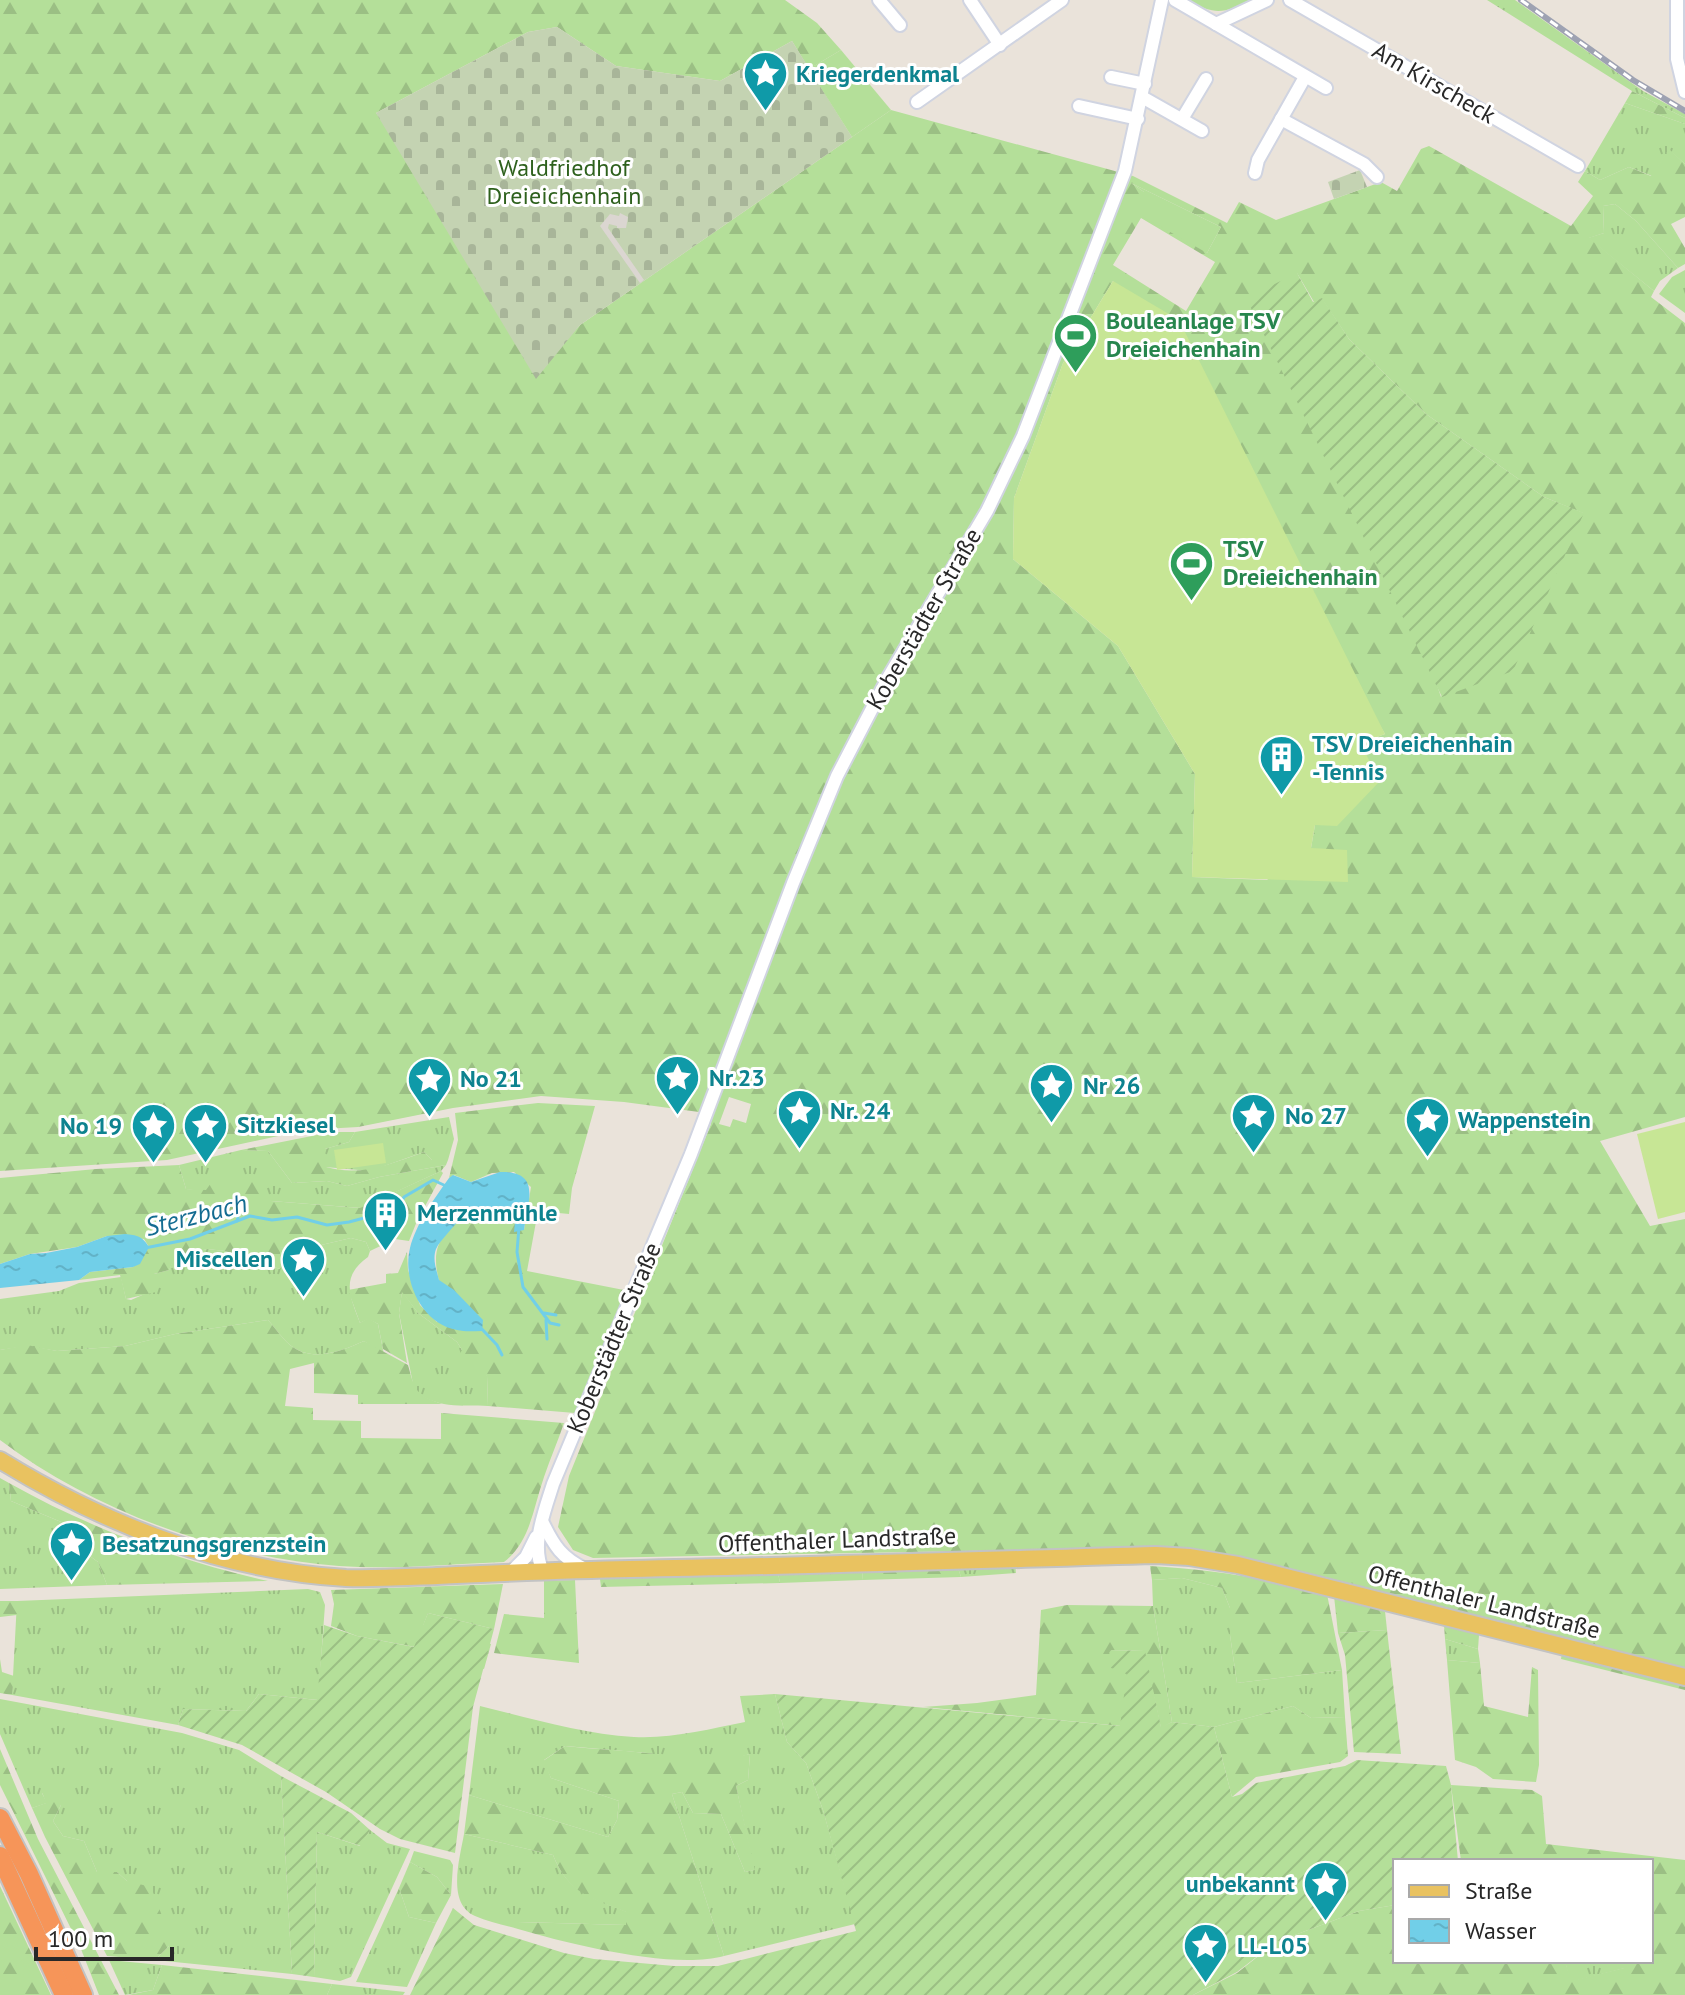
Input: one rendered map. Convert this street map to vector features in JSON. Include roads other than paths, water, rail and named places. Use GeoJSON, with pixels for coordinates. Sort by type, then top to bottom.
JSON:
{"type":"FeatureCollection","features":[{"type":"Feature","properties":{"kind":"highway"},"geometry":{"type":"LineString","coordinates":[[0,1818],[29,1874],[83,1995]]}},
{"type":"Feature","properties":{"kind":"highway"},"geometry":{"type":"LineString","coordinates":[[0,1856],[64,1995]]}},
{"type":"Feature","properties":{"kind":"main road","name":"Offenthaler Landstraße"},"geometry":{"type":"LineString","coordinates":[[0,1460],[98,1513],[170,1542],[228,1559],[344,1578],[586,1569],[1156,1555],[1189,1557],[1238,1565],[1685,1677]]}},
{"type":"Feature","properties":{"kind":"street"},"geometry":{"type":"LineString","coordinates":[[879,0],[900,25]]}},
{"type":"Feature","properties":{"kind":"street"},"geometry":{"type":"LineString","coordinates":[[970,0],[1000,45]]}},
{"type":"Feature","properties":{"kind":"street"},"geometry":{"type":"LineString","coordinates":[[917,102],[1062,0]]}},
{"type":"Feature","properties":{"kind":"street","name":"Koberstädter Straße"},"geometry":{"type":"LineString","coordinates":[[543,1523],[558,1470],[691,1154],[793,883],[837,776],[889,676],[987,511],[1023,436],[1116,199],[1138,119],[1162,0]]}},
{"type":"Feature","properties":{"kind":"street"},"geometry":{"type":"LineString","coordinates":[[1175,0],[1326,88]]}},
{"type":"Feature","properties":{"kind":"street"},"geometry":{"type":"LineString","coordinates":[[1216,24],[1267,0]]}},
{"type":"Feature","properties":{"kind":"street","name":"Am Kirscheck"},"geometry":{"type":"LineString","coordinates":[[1290,0],[1578,166]]}},
{"type":"Feature","properties":{"kind":"street"},"geometry":{"type":"LineString","coordinates":[[1677,0],[1677,59],[1685,92]]}},
{"type":"Feature","properties":{"kind":"street"},"geometry":{"type":"LineString","coordinates":[[1111,77],[1144,90],[1202,131]]}},
{"type":"Feature","properties":{"kind":"street"},"geometry":{"type":"LineString","coordinates":[[1255,173],[1258,160],[1305,77]]}},
{"type":"Feature","properties":{"kind":"street"},"geometry":{"type":"LineString","coordinates":[[1182,119],[1206,79]]}},
{"type":"Feature","properties":{"kind":"street"},"geometry":{"type":"LineString","coordinates":[[1079,106],[1138,119]]}},
{"type":"Feature","properties":{"kind":"street"},"geometry":{"type":"LineString","coordinates":[[1281,119],[1364,164],[1377,177]]}},
{"type":"Feature","properties":{"kind":"street"},"geometry":{"type":"LineString","coordinates":[[543,1523],[555,1549],[569,1561],[586,1569]]}},
{"type":"Feature","properties":{"kind":"street"},"geometry":{"type":"LineString","coordinates":[[543,1523],[549,1551],[543,1571]]}},
{"type":"Feature","properties":{"kind":"street"},"geometry":{"type":"LineString","coordinates":[[510,1573],[526,1557],[543,1523]]}},
{"type":"Feature","properties":{"kind":"water"},"geometry":{"type":"Polygon","coordinates":[[[500,1172],[513,1173],[527,1182],[529,1199],[524,1230],[514,1232],[515,1222],[505,1214],[487,1208],[478,1209],[455,1225],[436,1249],[434,1257],[439,1280],[454,1290],[483,1320],[482,1331],[460,1331],[434,1319],[417,1299],[409,1274],[410,1248],[426,1212],[449,1178],[453,1175],[471,1182],[500,1172]]]}},
{"type":"Feature","properties":{"kind":"water"},"geometry":{"type":"Polygon","coordinates":[[[125,1234],[139,1237],[149,1247],[140,1264],[90,1272],[79,1280],[0,1288],[0,1264],[30,1254],[77,1247],[107,1236],[125,1234]]]}},
{"type":"Feature","properties":{"kind":"waterway","name":"Sterzbach"},"geometry":{"type":"LineString","coordinates":[[145,1248],[190,1239],[250,1216],[272,1220],[297,1217],[327,1225],[349,1222],[398,1209],[404,1197],[433,1180],[446,1186]]}},
{"type":"Feature","properties":{"kind":"waterway"},"geometry":{"type":"LineString","coordinates":[[237,1221],[240,1209]]}},
{"type":"Feature","properties":{"kind":"waterway"},"geometry":{"type":"LineString","coordinates":[[519,1227],[517,1252],[523,1287],[550,1323],[559,1325]]}},
{"type":"Feature","properties":{"kind":"waterway"},"geometry":{"type":"LineString","coordinates":[[544,1313],[556,1315]]}},
{"type":"Feature","properties":{"kind":"waterway"},"geometry":{"type":"LineString","coordinates":[[546,1320],[547,1339]]}},
{"type":"Feature","properties":{"kind":"waterway"},"geometry":{"type":"LineString","coordinates":[[480,1327],[502,1355]]}},
{"type":"Feature","properties":{"kind":"railway"},"geometry":{"type":"LineString","coordinates":[[1521,0],[1633,80],[1685,111]]}},
{"type":"Feature","properties":{"kind":"place","name":"Kriegerdenkmal"},"geometry":{"type":"Point","coordinates":[765,113]}},
{"type":"Feature","properties":{"kind":"place","name":"Bouleanlage TSV Dreieichenhain"},"geometry":{"type":"Point","coordinates":[1075,374]}},
{"type":"Feature","properties":{"kind":"place","name":"TSV Dreieichenhain"},"geometry":{"type":"Point","coordinates":[1192,602]}},
{"type":"Feature","properties":{"kind":"place","name":"TSV Dreieichenhain -Tennis"},"geometry":{"type":"Point","coordinates":[1281,797]}},
{"type":"Feature","properties":{"kind":"place","name":"Nr.23"},"geometry":{"type":"Point","coordinates":[678,1117]}},
{"type":"Feature","properties":{"kind":"place","name":"No 21"},"geometry":{"type":"Point","coordinates":[429,1118]}},
{"type":"Feature","properties":{"kind":"place","name":"Nr 26"},"geometry":{"type":"Point","coordinates":[1052,1125]}},
{"type":"Feature","properties":{"kind":"place","name":"Nr. 24"},"geometry":{"type":"Point","coordinates":[799,1150]}},
{"type":"Feature","properties":{"kind":"place","name":"No 27"},"geometry":{"type":"Point","coordinates":[1254,1155]}},
{"type":"Feature","properties":{"kind":"place","name":"Wappenstein"},"geometry":{"type":"Point","coordinates":[1427,1159]}},
{"type":"Feature","properties":{"kind":"place","name":"Sitzkiesel"},"geometry":{"type":"Point","coordinates":[206,1164]}},
{"type":"Feature","properties":{"kind":"place","name":"No 19"},"geometry":{"type":"Point","coordinates":[153,1165]}},
{"type":"Feature","properties":{"kind":"place","name":"Merzenmühle"},"geometry":{"type":"Point","coordinates":[386,1252]}},
{"type":"Feature","properties":{"kind":"place","name":"Miscellen"},"geometry":{"type":"Point","coordinates":[304,1298]}},
{"type":"Feature","properties":{"kind":"place","name":"Besatzungsgrenzstein"},"geometry":{"type":"Point","coordinates":[71,1583]}},
{"type":"Feature","properties":{"kind":"place","name":"unbekannt"},"geometry":{"type":"Point","coordinates":[1326,1923]}},
{"type":"Feature","properties":{"kind":"place","name":"LL-L05"},"geometry":{"type":"Point","coordinates":[1206,1985]}},
{"type":"Feature","properties":{"kind":"park label","name":"Waldfriedhof Dreieichenhain"},"geometry":{"type":"Point","coordinates":[564,182]}}]}
